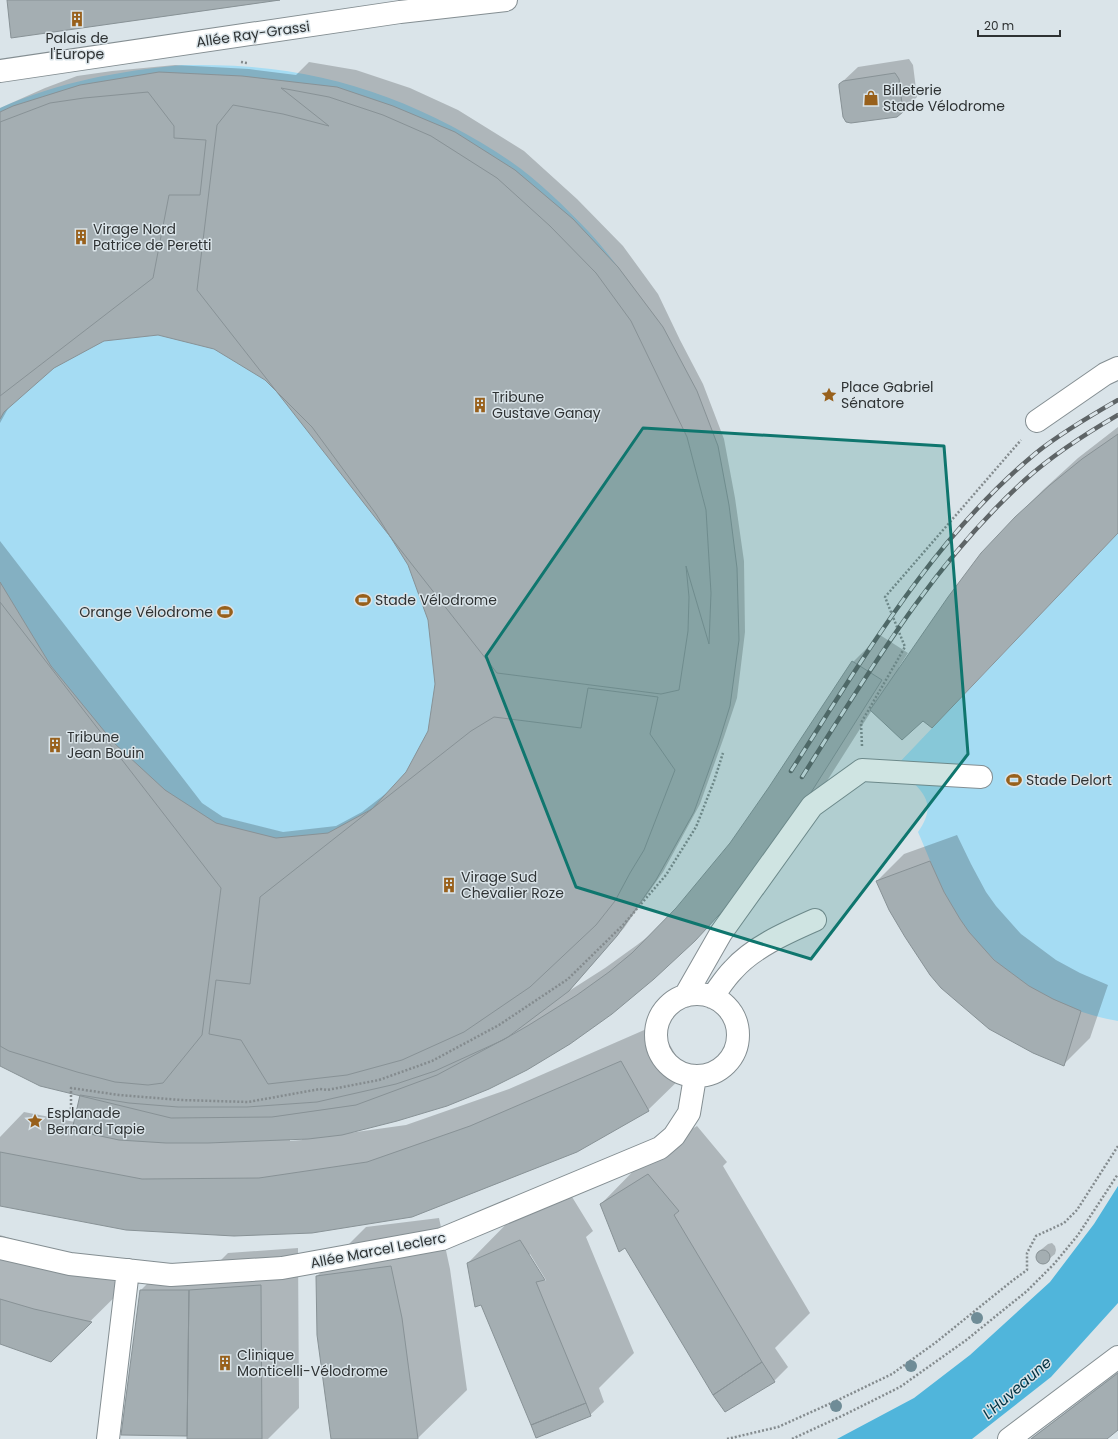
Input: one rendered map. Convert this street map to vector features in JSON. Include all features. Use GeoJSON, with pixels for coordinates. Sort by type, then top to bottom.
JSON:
{"type":"FeatureCollection","features":[{"type":"Feature","properties":{"kind":"street","name":"Allée Ray-Grassi"},"geometry":{"type":"LineString","coordinates":[[0,70],[399,6],[506,0]]}},
{"type":"Feature","properties":{"kind":"street"},"geometry":{"type":"LineString","coordinates":[[1038,421],[1106,374],[1118,368]]}},
{"type":"Feature","properties":{"kind":"street"},"geometry":{"type":"LineString","coordinates":[[685,996],[721,934],[812,806],[862,770],[981,777]]}},
{"type":"Feature","properties":{"kind":"street"},"geometry":{"type":"LineString","coordinates":[[712,997],[734,969],[756,950],[815,920]]}},
{"type":"Feature","properties":{"kind":"street"},"geometry":{"type":"LineString","coordinates":[[699,994],[712,997],[724,1004],[732,1014],[738,1027],[738,1046],[735,1053],[727,1064],[716,1072],[695,1077],[677,1071],[666,1063],[659,1051],[656,1038],[657,1024],[663,1012],[673,1002],[685,996],[699,994]]}},
{"type":"Feature","properties":{"kind":"street","name":"Allée Marcel Leclerc"},"geometry":{"type":"LineString","coordinates":[[0,1248],[70,1264],[171,1275],[282,1268],[442,1239],[660,1148],[674,1136],[689,1113],[695,1077]]}},
{"type":"Feature","properties":{"kind":"street"},"geometry":{"type":"LineString","coordinates":[[108,1439],[128,1270]]}},
{"type":"Feature","properties":{"kind":"street"},"geometry":{"type":"LineString","coordinates":[[1009,1439],[1118,1357]]}},
{"type":"Feature","properties":{"kind":"path"},"geometry":{"type":"LineString","coordinates":[[862,770],[861,723],[905,647],[885,597],[1038,421]]}},
{"type":"Feature","properties":{"kind":"path"},"geometry":{"type":"LineString","coordinates":[[71,1109],[71,1088],[119,1095],[181,1100],[248,1102],[320,1089],[327,1090],[379,1080],[432,1061],[499,1025],[568,979],[623,925],[666,875],[696,827],[724,753]]}},
{"type":"Feature","properties":{"kind":"path"},"geometry":{"type":"LineString","coordinates":[[727,1439],[778,1427],[838,1400],[892,1374],[935,1343],[1027,1270],[1027,1253],[1036,1236],[1064,1223],[1077,1210],[1118,1146]]}},
{"type":"Feature","properties":{"kind":"path"},"geometry":{"type":"LineString","coordinates":[[792,1439],[900,1387],[965,1341],[1027,1291],[1054,1264],[1078,1235],[1118,1174]]}},
{"type":"Feature","properties":{"kind":"highlighted area"},"geometry":{"type":"Polygon","coordinates":[[[643,428],[944,446],[968,754],[811,959],[576,887],[486,656],[643,428]]]}},
{"type":"Feature","properties":{"kind":"shaded area","name":"Stade Vélodrome"},"geometry":{"type":"Polygon","coordinates":[[[182,65],[243,66],[286,71],[320,77],[387,97],[451,125],[481,142],[521,169],[561,204],[589,232],[606,252],[652,317],[726,583],[0,1060],[0,108],[44,91],[89,79],[112,74],[182,65]]]}},
{"type":"Feature","properties":{"kind":"shaded area","name":"Stade Delort"},"geometry":{"type":"Polygon","coordinates":[[[1118,533],[1118,1021],[1095,1016],[1072,1008],[1029,986],[1009,972],[975,939],[960,920],[948,899],[918,832],[925,821],[927,811],[927,803],[924,795],[919,788],[896,766],[1118,533]]]}},
{"type":"Feature","properties":{"kind":"water","name":"L'Huveaune"},"geometry":{"type":"Polygon","coordinates":[[[1118,1186],[1118,1303],[1051,1377],[972,1439],[837,1439],[914,1398],[970,1355],[1050,1282],[1094,1224],[1118,1186]]]}},
{"type":"Feature","properties":{"kind":"building","name":"Palais de l'Europe"},"geometry":{"type":"Polygon","coordinates":[[[7,0],[280,0],[11,38],[7,0]]]}},
{"type":"Feature","properties":{"kind":"building","name":"Stade Vélodrome"},"geometry":{"type":"Polygon","coordinates":[[[159,72],[242,76],[337,87],[393,106],[455,132],[515,170],[573,219],[618,267],[663,327],[697,391],[718,446],[729,505],[737,568],[739,640],[730,706],[694,812],[656,880],[617,936],[569,991],[508,1037],[437,1075],[356,1105],[272,1117],[171,1118],[40,1086],[0,1066],[0,582],[51,666],[114,743],[165,790],[216,823],[276,838],[328,833],[372,809],[406,772],[428,731],[435,684],[428,620],[408,565],[376,514],[312,427],[265,380],[214,349],[158,335],[104,341],[54,368],[4,412],[0,419],[0,112],[13,106],[80,85],[159,72]]]}},
{"type":"Feature","properties":{"kind":"building","name":"Billeterie Stade Vélodrome"},"geometry":{"type":"Polygon","coordinates":[[[895,73],[899,79],[903,112],[897,117],[851,123],[846,122],[843,117],[839,84],[843,81],[895,73]]]}},
{"type":"Feature","properties":{"kind":"building","name":"Tribune Gustave Ganay"},"geometry":{"type":"Polygon","coordinates":[[[281,88],[329,97],[383,115],[431,136],[497,178],[550,226],[596,273],[631,321],[687,437],[706,510],[711,593],[709,644],[686,566],[689,597],[688,631],[679,690],[661,694],[497,673],[197,290],[217,125],[233,105],[283,114],[329,126],[281,88]]]}},
{"type":"Feature","properties":{"kind":"building","name":"Virage Nord Patrice de Peretti"},"geometry":{"type":"Polygon","coordinates":[[[148,92],[174,126],[174,138],[206,140],[200,195],[169,195],[153,278],[0,396],[0,122],[50,103],[148,92]]]}},
{"type":"Feature","properties":{"kind":"building"},"geometry":{"type":"Polygon","coordinates":[[[1118,434],[1118,533],[932,728],[923,721],[902,740],[870,710],[948,597],[981,553],[1015,517],[1050,485],[1082,459],[1118,434]]]}},
{"type":"Feature","properties":{"kind":"building","name":"Tribune Jean Bouin"},"geometry":{"type":"Polygon","coordinates":[[[0,602],[221,888],[202,1035],[163,1083],[148,1085],[115,1082],[9,1051],[0,1046],[0,602]]]}},
{"type":"Feature","properties":{"kind":"building"},"geometry":{"type":"Polygon","coordinates":[[[852,661],[882,680],[793,821],[730,903],[695,941],[654,979],[612,1014],[570,1044],[527,1070],[489,1089],[447,1106],[342,1135],[308,1139],[166,1143],[119,1140],[72,1130],[80,1095],[129,1103],[178,1107],[247,1107],[317,1102],[396,1084],[435,1071],[503,1040],[529,1025],[577,995],[609,972],[632,953],[676,908],[730,843],[769,787],[852,661]]]}},
{"type":"Feature","properties":{"kind":"building","name":"Virage Sud Chevalier Roze"},"geometry":{"type":"Polygon","coordinates":[[[588,688],[658,697],[650,734],[675,770],[644,850],[615,901],[596,925],[530,987],[464,1032],[402,1060],[347,1075],[268,1084],[241,1040],[209,1034],[216,980],[250,984],[260,897],[471,731],[494,717],[581,728],[588,688]]]}},
{"type":"Feature","properties":{"kind":"building"},"geometry":{"type":"Polygon","coordinates":[[[930,861],[944,892],[960,919],[969,932],[994,960],[1029,986],[1053,999],[1081,1011],[1064,1066],[1033,1053],[989,1029],[941,988],[930,975],[905,937],[889,910],[876,881],[930,861]]]}},
{"type":"Feature","properties":{"kind":"building"},"geometry":{"type":"Polygon","coordinates":[[[621,1061],[649,1111],[577,1152],[412,1217],[312,1233],[234,1236],[126,1230],[0,1206],[0,1152],[142,1179],[259,1178],[367,1162],[470,1126],[621,1061]]]}},
{"type":"Feature","properties":{"kind":"building"},"geometry":{"type":"Polygon","coordinates":[[[648,1174],[679,1211],[674,1215],[762,1362],[713,1395],[625,1248],[619,1252],[600,1204],[648,1174]]]}},
{"type":"Feature","properties":{"kind":"building"},"geometry":{"type":"Polygon","coordinates":[[[520,1240],[545,1280],[536,1282],[586,1403],[531,1425],[481,1305],[475,1307],[467,1263],[520,1240]]]}},
{"type":"Feature","properties":{"kind":"building"},"geometry":{"type":"Polygon","coordinates":[[[1040,1250],[1046,1250],[1050,1254],[1050,1260],[1046,1264],[1040,1264],[1036,1260],[1036,1254],[1040,1250]]]}},
{"type":"Feature","properties":{"kind":"building"},"geometry":{"type":"Polygon","coordinates":[[[391,1266],[402,1318],[418,1439],[331,1439],[317,1335],[316,1276],[391,1266]]]}},
{"type":"Feature","properties":{"kind":"building","name":"Clinique Monticelli-Vélodrome"},"geometry":{"type":"Polygon","coordinates":[[[261,1285],[262,1439],[187,1439],[189,1290],[261,1285]]]}},
{"type":"Feature","properties":{"kind":"building"},"geometry":{"type":"Polygon","coordinates":[[[140,1290],[189,1290],[187,1436],[121,1435],[140,1290]]]}},
{"type":"Feature","properties":{"kind":"building"},"geometry":{"type":"Polygon","coordinates":[[[0,1299],[34,1309],[92,1322],[51,1362],[0,1344],[0,1299]]]}},
{"type":"Feature","properties":{"kind":"building"},"geometry":{"type":"Polygon","coordinates":[[[762,1362],[775,1382],[725,1412],[713,1395],[762,1362]]]}},
{"type":"Feature","properties":{"kind":"building"},"geometry":{"type":"Polygon","coordinates":[[[1118,1373],[1118,1430],[1107,1439],[1031,1439],[1118,1373]]]}},
{"type":"Feature","properties":{"kind":"building"},"geometry":{"type":"Polygon","coordinates":[[[586,1403],[591,1416],[536,1438],[531,1425],[586,1403]]]}},
{"type":"Feature","properties":{"kind":"railway"},"geometry":{"type":"LineString","coordinates":[[791,771],[845,686],[902,602],[932,562],[964,524],[998,487],[1036,453],[1086,419],[1118,400]]}},
{"type":"Feature","properties":{"kind":"railway"},"geometry":{"type":"LineString","coordinates":[[802,777],[904,620],[961,546],[992,512],[1036,470],[1070,445],[1118,415]]}},
{"type":"Feature","properties":{"kind":"place","name":"Palais de l'Europe"},"geometry":{"type":"Point","coordinates":[77,19]}},
{"type":"Feature","properties":{"kind":"place","name":"Billeterie Stade Vélodrome"},"geometry":{"type":"Point","coordinates":[871,98]}},
{"type":"Feature","properties":{"kind":"place","name":"Virage Nord Patrice de Peretti"},"geometry":{"type":"Point","coordinates":[81,237]}},
{"type":"Feature","properties":{"kind":"place","name":"Place Gabriel Sénatore"},"geometry":{"type":"Point","coordinates":[829,395]}},
{"type":"Feature","properties":{"kind":"place","name":"Tribune Gustave Ganay"},"geometry":{"type":"Point","coordinates":[480,405]}},
{"type":"Feature","properties":{"kind":"place","name":"Stade Vélodrome"},"geometry":{"type":"Point","coordinates":[363,600]}},
{"type":"Feature","properties":{"kind":"place","name":"Orange Vélodrome"},"geometry":{"type":"Point","coordinates":[225,612]}},
{"type":"Feature","properties":{"kind":"place","name":"Tribune Jean Bouin"},"geometry":{"type":"Point","coordinates":[55,745]}},
{"type":"Feature","properties":{"kind":"place","name":"Stade Delort"},"geometry":{"type":"Point","coordinates":[1014,780]}},
{"type":"Feature","properties":{"kind":"place","name":"Virage Sud Chevalier Roze"},"geometry":{"type":"Point","coordinates":[449,885]}},
{"type":"Feature","properties":{"kind":"place","name":"Esplanade Bernard Tapie"},"geometry":{"type":"Point","coordinates":[35,1121]}},
{"type":"Feature","properties":{"kind":"place","name":"Clinique Monticelli-Vélodrome"},"geometry":{"type":"Point","coordinates":[225,1363]}}]}
